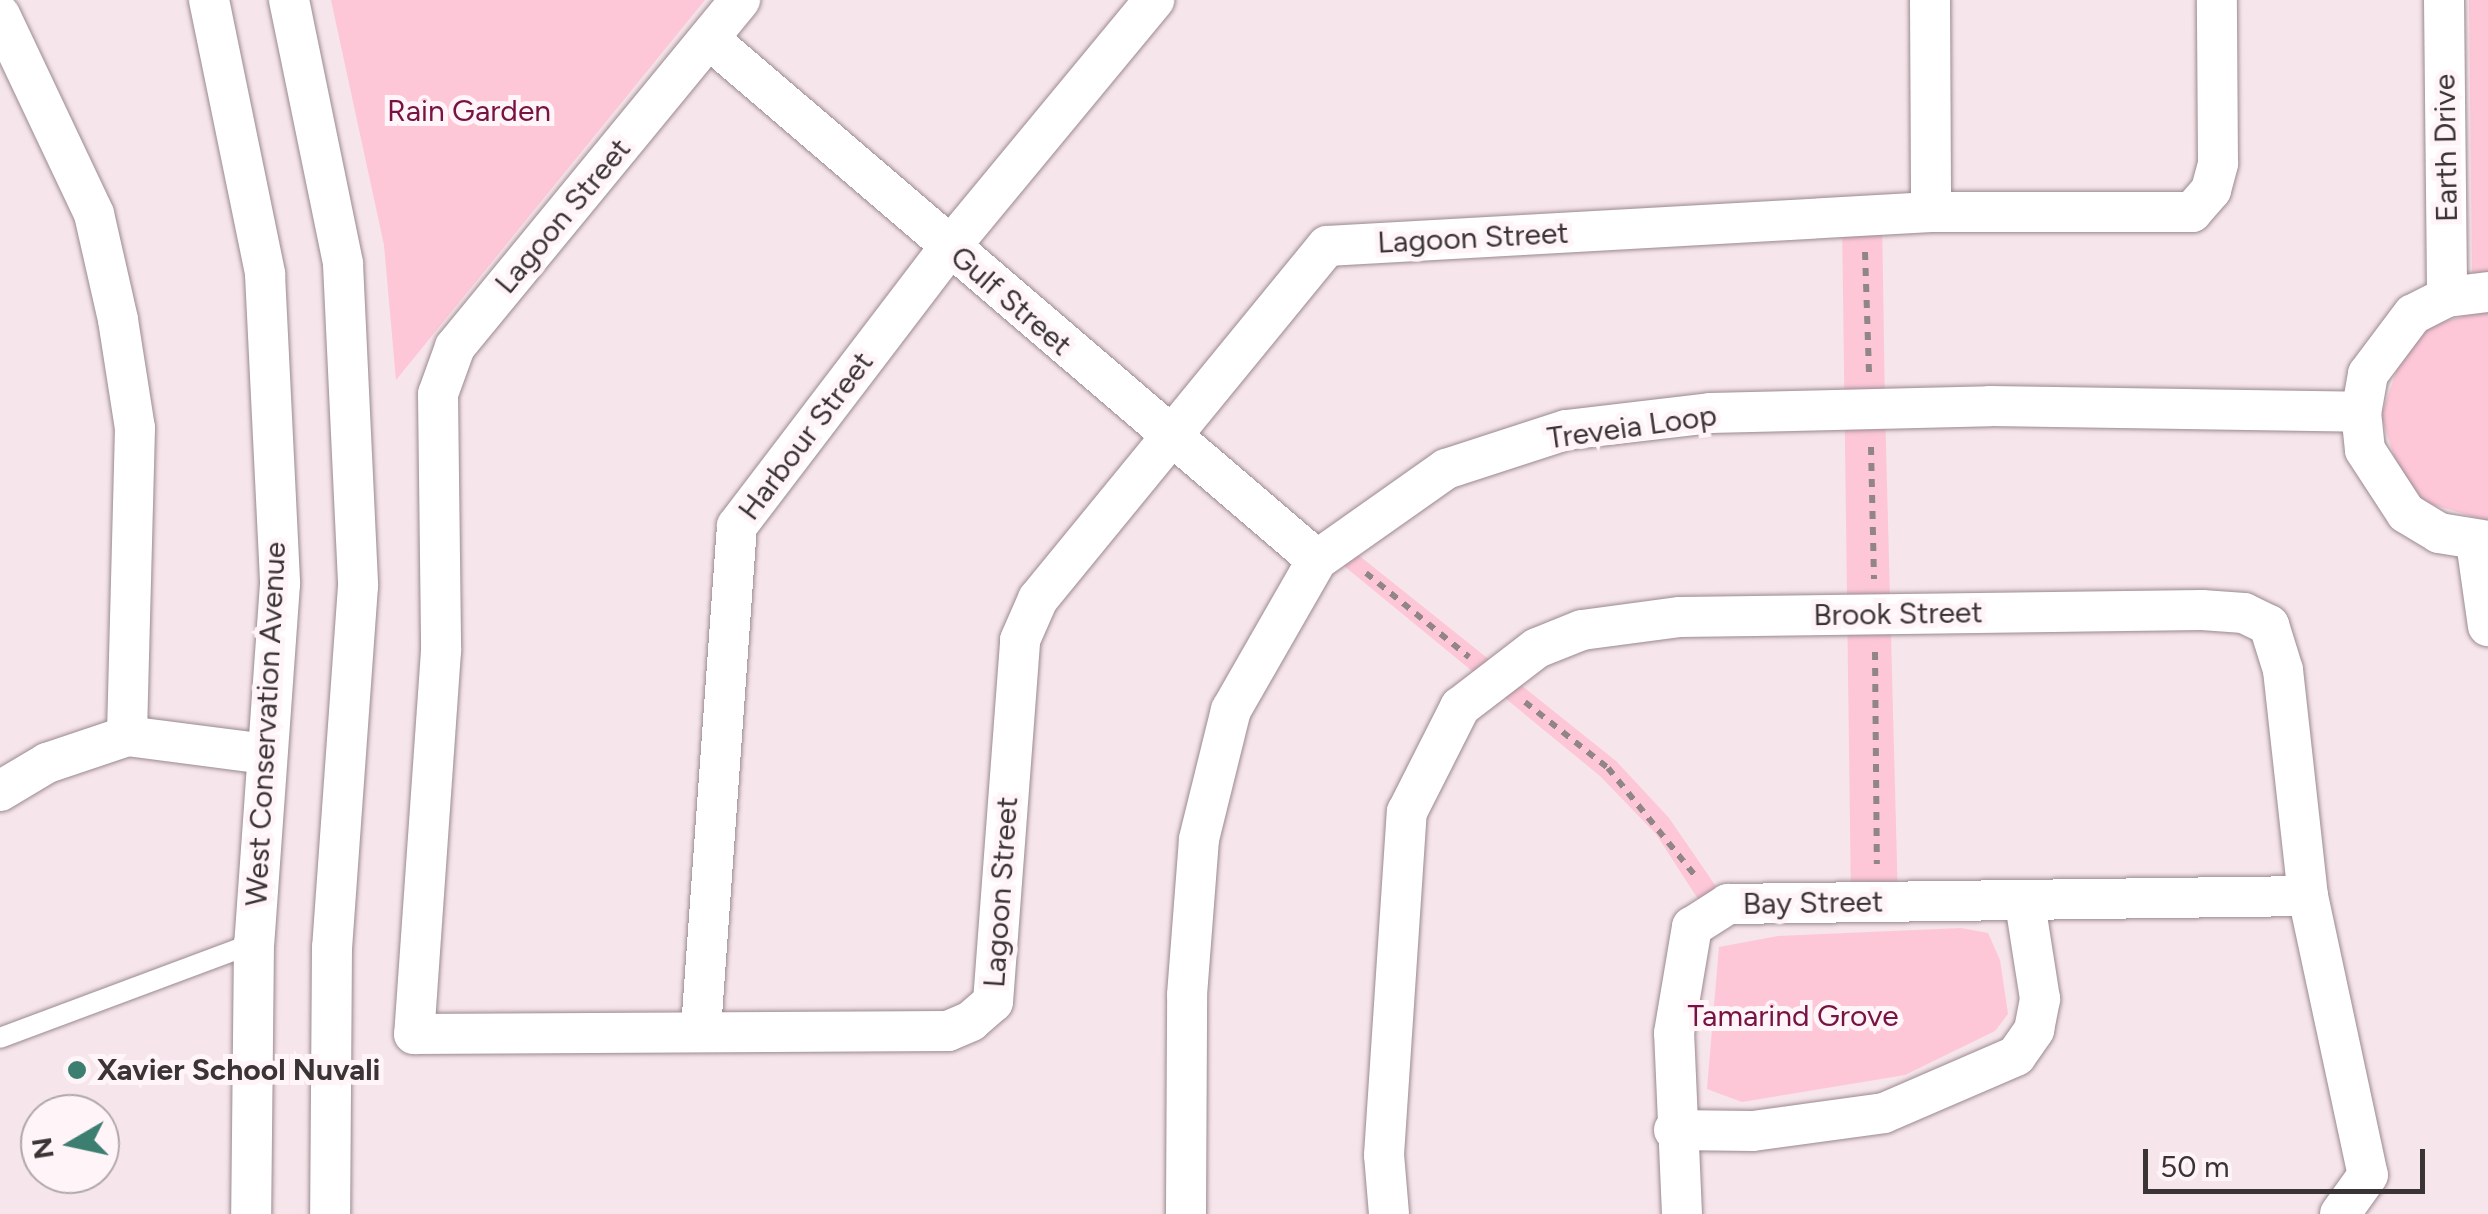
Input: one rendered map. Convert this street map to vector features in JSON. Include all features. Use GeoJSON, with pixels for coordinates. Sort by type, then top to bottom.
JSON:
{"type":"FeatureCollection","features":[{"type":"Feature","properties":{"kind":"street","name":"West Conservation Avenue"},"geometry":{"type":"LineString","coordinates":[[209,0],[265,274],[280,584],[254,943],[251,1214]]}},
{"type":"Feature","properties":{"kind":"street"},"geometry":{"type":"LineString","coordinates":[[289,0],[343,264],[358,586],[332,947],[330,1214]]}},
{"type":"Feature","properties":{"kind":"street","name":"Lagoon Street"},"geometry":{"type":"LineString","coordinates":[[740,0],[455,347],[438,394],[442,651],[414,1034],[948,1030],[993,1002],[1020,640],[1038,599],[1327,246],[1932,212],[2192,212],[2211,190],[2218,163],[2217,0]]}},
{"type":"Feature","properties":{"kind":"street","name":"Harbour Street"},"geometry":{"type":"LineString","coordinates":[[701,1029],[737,526],[949,248],[1154,0]]}},
{"type":"Feature","properties":{"kind":"street"},"geometry":{"type":"LineString","coordinates":[[1930,0],[1932,212]]}},
{"type":"Feature","properties":{"kind":"street","name":"Earth Drive"},"geometry":{"type":"LineString","coordinates":[[2444,0],[2447,297]]}},
{"type":"Feature","properties":{"kind":"street"},"geometry":{"type":"LineString","coordinates":[[0,15],[94,214],[118,320],[135,428],[126,736]]}},
{"type":"Feature","properties":{"kind":"street","name":"Gulf Street"},"geometry":{"type":"LineString","coordinates":[[709,39],[1172,439],[1326,553]]}},
{"type":"Feature","properties":{"kind":"street"},"geometry":{"type":"LineString","coordinates":[[2488,292],[2447,297],[2386,340],[2368,374],[2361,412],[2381,484],[2406,513],[2482,541],[2488,626]]}},
{"type":"Feature","properties":{"kind":"street","name":"Treveia Loop"},"geometry":{"type":"LineString","coordinates":[[1186,1214],[1187,995],[1199,839],[1231,710],[1326,553],[1446,469],[1566,430],[1710,413],[1870,409],[2361,412]]}},
{"type":"Feature","properties":{"kind":"street","name":"Brook Street"},"geometry":{"type":"LineString","coordinates":[[1389,1214],[1384,1155],[1407,812],[1460,707],[1536,648],[1582,630],[1680,617],[2202,610],[2244,613],[2269,625],[2283,670],[2308,896],[2368,1176],[2340,1214]]}},
{"type":"Feature","properties":{"kind":"street"},"geometry":{"type":"LineString","coordinates":[[0,790],[47,763],[126,736],[266,754]]}},
{"type":"Feature","properties":{"kind":"street","name":"Bay Street"},"geometry":{"type":"LineString","coordinates":[[1682,1214],[1674,1130],[1674,1033],[1692,927],[1717,911],[1878,900],[2025,903],[2308,896]]}},
{"type":"Feature","properties":{"kind":"street"},"geometry":{"type":"LineString","coordinates":[[1674,1130],[1753,1132],[1884,1113],[2016,1056],[2034,1030],[2040,999],[2025,903]]}},
{"type":"Feature","properties":{"kind":"lane"},"geometry":{"type":"LineString","coordinates":[[0,1038],[254,943]]}},
{"type":"Feature","properties":{"kind":"path"},"geometry":{"type":"LineString","coordinates":[[1864,216],[1878,900]]}},
{"type":"Feature","properties":{"kind":"path"},"geometry":{"type":"LineString","coordinates":[[1326,553],[1496,680],[1640,801],[1717,911]]}},
{"type":"Feature","properties":{"kind":"green space","name":"Rain Garden"},"geometry":{"type":"Polygon","coordinates":[[[331,0],[705,0],[396,380],[384,245],[331,0]]]}},
{"type":"Feature","properties":{"kind":"green space"},"geometry":{"type":"Polygon","coordinates":[[[2469,0],[2488,0],[2488,282],[2472,272],[2469,0]]]}},
{"type":"Feature","properties":{"kind":"green space"},"geometry":{"type":"Polygon","coordinates":[[[1882,215],[1898,902],[1851,900],[1842,217],[1882,215]]]}},
{"type":"Feature","properties":{"kind":"green space"},"geometry":{"type":"Polygon","coordinates":[[[2488,310],[2488,521],[2427,503],[2402,480],[2381,416],[2404,349],[2430,325],[2488,310]]]}},
{"type":"Feature","properties":{"kind":"green space"},"geometry":{"type":"Polygon","coordinates":[[[1342,542],[1616,761],[1669,818],[1728,904],[1709,916],[1656,834],[1600,776],[1327,552],[1342,542]]]}},
{"type":"Feature","properties":{"kind":"green space","name":"Tamarind Grove"},"geometry":{"type":"Polygon","coordinates":[[[1961,928],[1988,933],[2000,960],[2008,1014],[1995,1031],[1905,1075],[1742,1102],[1707,1089],[1719,947],[1778,936],[1961,928]]]}},
{"type":"Feature","properties":{"kind":"place","name":"Xavier School Nuvali"},"geometry":{"type":"Point","coordinates":[77,1070]}}]}
